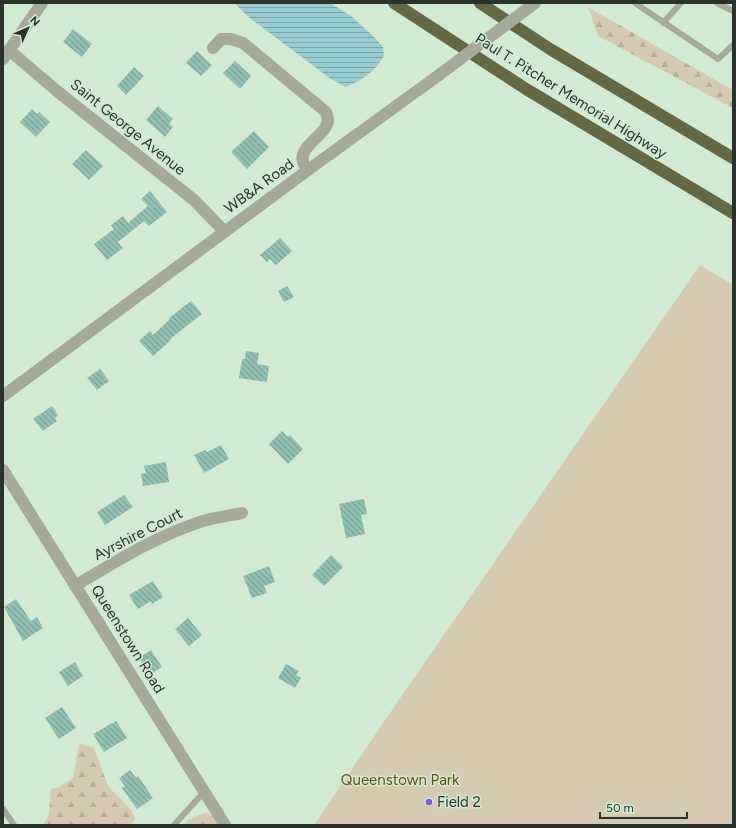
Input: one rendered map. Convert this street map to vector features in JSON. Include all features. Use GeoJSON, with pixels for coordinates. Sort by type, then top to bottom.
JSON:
{"type":"FeatureCollection","features":[{"type":"Feature","properties":{"kind":"highway","name":"Paul T. Pitcher Memorial Highway"},"geometry":{"type":"LineString","coordinates":[[394,3],[526,89],[733,213]]}},
{"type":"Feature","properties":{"kind":"highway","name":"Paul T. Pitcher Memorial Highway"},"geometry":{"type":"LineString","coordinates":[[480,3],[550,48],[733,158]]}},
{"type":"Feature","properties":{"kind":"street"},"geometry":{"type":"LineString","coordinates":[[6,54],[42,3]]}},
{"type":"Feature","properties":{"kind":"street","name":"WB&A Road"},"geometry":{"type":"LineString","coordinates":[[3,396],[224,231],[439,75],[535,3]]}},
{"type":"Feature","properties":{"kind":"street"},"geometry":{"type":"LineString","coordinates":[[213,48],[222,39],[231,39],[243,44],[326,112],[329,119],[327,126],[304,151],[302,157],[303,163],[308,170]]}},
{"type":"Feature","properties":{"kind":"street","name":"Saint George Avenue"},"geometry":{"type":"LineString","coordinates":[[6,54],[57,90],[194,200],[224,231]]}},
{"type":"Feature","properties":{"kind":"street","name":"Queenstown Road"},"geometry":{"type":"LineString","coordinates":[[3,470],[225,825]]}},
{"type":"Feature","properties":{"kind":"street","name":"Ayrshire Court"},"geometry":{"type":"LineString","coordinates":[[75,586],[138,548],[168,534],[198,522],[242,513]]}},
{"type":"Feature","properties":{"kind":"lane"},"geometry":{"type":"LineString","coordinates":[[635,3],[718,59],[733,45]]}},
{"type":"Feature","properties":{"kind":"lane"},"geometry":{"type":"LineString","coordinates":[[663,23],[681,3]]}},
{"type":"Feature","properties":{"kind":"lane"},"geometry":{"type":"LineString","coordinates":[[718,3],[733,12]]}},
{"type":"Feature","properties":{"kind":"lane"},"geometry":{"type":"LineString","coordinates":[[174,825],[204,792]]}},
{"type":"Feature","properties":{"kind":"lane"},"geometry":{"type":"LineString","coordinates":[[3,809],[14,825]]}},
{"type":"Feature","properties":{"kind":"green space"},"geometry":{"type":"Polygon","coordinates":[[[588,7],[733,90],[733,108],[598,36],[588,7]]]}},
{"type":"Feature","properties":{"kind":"green space","name":"Queenstown Park"},"geometry":{"type":"Polygon","coordinates":[[[700,265],[733,285],[733,825],[314,825],[387,717],[700,265]]]}},
{"type":"Feature","properties":{"kind":"green space"},"geometry":{"type":"Polygon","coordinates":[[[79,743],[94,748],[108,786],[132,811],[135,819],[131,825],[43,825],[49,814],[51,789],[59,787],[73,778],[79,743]]]}},
{"type":"Feature","properties":{"kind":"green space"},"geometry":{"type":"Polygon","coordinates":[[[206,812],[218,820],[221,825],[183,825],[188,820],[206,812]]]}},
{"type":"Feature","properties":{"kind":"water"},"geometry":{"type":"Polygon","coordinates":[[[234,3],[330,3],[351,16],[373,36],[383,47],[384,56],[376,67],[368,74],[346,87],[331,79],[251,19],[234,3]]]}},
{"type":"Feature","properties":{"kind":"building"},"geometry":{"type":"Polygon","coordinates":[[[73,29],[92,44],[82,57],[63,42],[73,29]]]}},
{"type":"Feature","properties":{"kind":"building"},"geometry":{"type":"Polygon","coordinates":[[[197,51],[212,65],[201,76],[186,63],[197,51]]]}},
{"type":"Feature","properties":{"kind":"building"},"geometry":{"type":"Polygon","coordinates":[[[235,61],[251,76],[240,89],[223,73],[235,61]]]}},
{"type":"Feature","properties":{"kind":"building"},"geometry":{"type":"Polygon","coordinates":[[[134,67],[144,76],[126,95],[117,86],[134,67]]]}},
{"type":"Feature","properties":{"kind":"building"},"geometry":{"type":"Polygon","coordinates":[[[158,106],[173,119],[169,124],[173,127],[165,137],[146,120],[158,106]]]}},
{"type":"Feature","properties":{"kind":"building"},"geometry":{"type":"Polygon","coordinates":[[[32,109],[37,114],[39,112],[50,122],[36,137],[20,122],[32,109]]]}},
{"type":"Feature","properties":{"kind":"building"},"geometry":{"type":"Polygon","coordinates":[[[254,131],[269,147],[247,169],[231,152],[254,131]]]}},
{"type":"Feature","properties":{"kind":"building"},"geometry":{"type":"Polygon","coordinates":[[[86,150],[103,166],[89,180],[72,164],[86,150]]]}},
{"type":"Feature","properties":{"kind":"building"},"geometry":{"type":"Polygon","coordinates":[[[150,191],[167,212],[149,226],[144,221],[118,242],[123,248],[107,260],[94,244],[114,229],[111,225],[123,216],[128,223],[148,206],[141,199],[150,191]]]}},
{"type":"Feature","properties":{"kind":"building"},"geometry":{"type":"Polygon","coordinates":[[[280,238],[292,251],[276,265],[270,259],[267,262],[260,255],[280,238]]]}},
{"type":"Feature","properties":{"kind":"building"},"geometry":{"type":"Polygon","coordinates":[[[287,286],[294,297],[284,302],[278,291],[287,286]]]}},
{"type":"Feature","properties":{"kind":"building"},"geometry":{"type":"Polygon","coordinates":[[[191,301],[202,314],[170,339],[171,340],[153,356],[139,341],[150,331],[153,335],[170,319],[169,318],[191,301]]]}},
{"type":"Feature","properties":{"kind":"building"},"geometry":{"type":"Polygon","coordinates":[[[246,351],[259,353],[257,364],[269,366],[267,382],[239,378],[242,359],[245,359],[246,351]]]}},
{"type":"Feature","properties":{"kind":"building"},"geometry":{"type":"Polygon","coordinates":[[[100,369],[109,381],[97,390],[87,378],[100,369]]]}},
{"type":"Feature","properties":{"kind":"building"},"geometry":{"type":"Polygon","coordinates":[[[52,406],[58,415],[55,418],[57,421],[43,431],[33,419],[52,406]]]}},
{"type":"Feature","properties":{"kind":"building"},"geometry":{"type":"Polygon","coordinates":[[[282,431],[288,437],[290,435],[303,449],[288,464],[269,444],[282,431]]]}},
{"type":"Feature","properties":{"kind":"building"},"geometry":{"type":"Polygon","coordinates":[[[221,445],[229,459],[204,473],[194,455],[205,450],[207,452],[221,445]]]}},
{"type":"Feature","properties":{"kind":"building"},"geometry":{"type":"Polygon","coordinates":[[[166,462],[169,482],[143,486],[141,474],[146,473],[144,466],[166,462]]]}},
{"type":"Feature","properties":{"kind":"building"},"geometry":{"type":"Polygon","coordinates":[[[124,495],[133,507],[105,525],[97,512],[124,495]]]}},
{"type":"Feature","properties":{"kind":"building"},"geometry":{"type":"Polygon","coordinates":[[[364,499],[367,514],[361,515],[365,534],[346,538],[339,504],[364,499]]]}},
{"type":"Feature","properties":{"kind":"building"},"geometry":{"type":"Polygon","coordinates":[[[331,555],[343,567],[324,586],[312,575],[331,555]]]}},
{"type":"Feature","properties":{"kind":"building"},"geometry":{"type":"Polygon","coordinates":[[[269,566],[275,582],[264,586],[267,593],[252,598],[243,576],[269,566]]]}},
{"type":"Feature","properties":{"kind":"building"},"geometry":{"type":"Polygon","coordinates":[[[153,581],[163,597],[152,604],[151,601],[138,609],[129,595],[153,581]]]}},
{"type":"Feature","properties":{"kind":"building"},"geometry":{"type":"Polygon","coordinates":[[[16,599],[31,621],[37,617],[43,628],[23,641],[4,607],[16,599]]]}},
{"type":"Feature","properties":{"kind":"building"},"geometry":{"type":"Polygon","coordinates":[[[188,618],[202,635],[189,646],[175,629],[188,618]]]}},
{"type":"Feature","properties":{"kind":"building"},"geometry":{"type":"Polygon","coordinates":[[[151,650],[162,667],[149,675],[139,658],[151,650]]]}},
{"type":"Feature","properties":{"kind":"building"},"geometry":{"type":"Polygon","coordinates":[[[75,662],[83,676],[68,686],[59,672],[75,662]]]}},
{"type":"Feature","properties":{"kind":"building"},"geometry":{"type":"Polygon","coordinates":[[[286,664],[299,671],[296,675],[301,678],[295,688],[278,678],[286,664]]]}},
{"type":"Feature","properties":{"kind":"building"},"geometry":{"type":"Polygon","coordinates":[[[62,707],[76,728],[59,739],[45,718],[62,707]]]}},
{"type":"Feature","properties":{"kind":"building"},"geometry":{"type":"Polygon","coordinates":[[[116,721],[127,738],[104,752],[93,734],[116,721]]]}},
{"type":"Feature","properties":{"kind":"building"},"geometry":{"type":"Polygon","coordinates":[[[130,770],[136,778],[138,776],[153,798],[137,809],[122,788],[125,786],[119,778],[130,770]]]}},
{"type":"Feature","properties":{"kind":"place","name":"Field 2"},"geometry":{"type":"Point","coordinates":[429,802]}}]}
